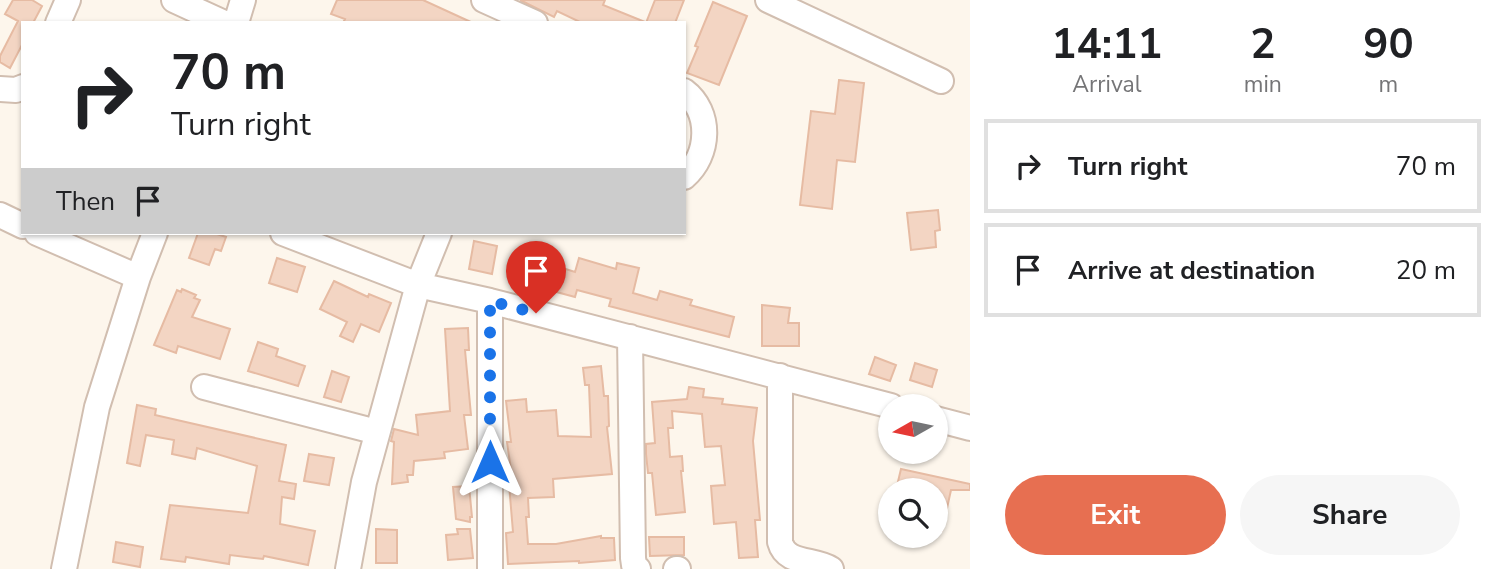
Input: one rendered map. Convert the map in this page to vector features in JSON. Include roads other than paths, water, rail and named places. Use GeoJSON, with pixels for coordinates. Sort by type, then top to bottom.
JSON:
{"type":"FeatureCollection","features":[{"type":"Feature","properties":{"kind":"street"},"geometry":{"type":"LineString","coordinates":[[59,21],[68,0]]}},
{"type":"Feature","properties":{"kind":"street"},"geometry":{"type":"LineString","coordinates":[[173,0],[220,21]]}},
{"type":"Feature","properties":{"kind":"street"},"geometry":{"type":"LineString","coordinates":[[237,21],[243,0]]}},
{"type":"Feature","properties":{"kind":"street"},"geometry":{"type":"LineString","coordinates":[[484,0],[531,21]]}},
{"type":"Feature","properties":{"kind":"street"},"geometry":{"type":"LineString","coordinates":[[768,0],[941,81]]}},
{"type":"Feature","properties":{"kind":"street"},"geometry":{"type":"LineString","coordinates":[[0,89],[21,88]]}},
{"type":"Feature","properties":{"kind":"street"},"geometry":{"type":"LineString","coordinates":[[686,93],[695,99],[704,119],[699,160],[686,175]]}},
{"type":"Feature","properties":{"kind":"street"},"geometry":{"type":"LineString","coordinates":[[0,215],[21,225]]}},
{"type":"Feature","properties":{"kind":"street"},"geometry":{"type":"LineString","coordinates":[[42,235],[138,277]]}},
{"type":"Feature","properties":{"kind":"street"},"geometry":{"type":"LineString","coordinates":[[64,569],[97,407],[138,277],[154,235]]}},
{"type":"Feature","properties":{"kind":"street"},"geometry":{"type":"LineString","coordinates":[[288,235],[418,285],[490,301],[878,402]]}},
{"type":"Feature","properties":{"kind":"street"},"geometry":{"type":"LineString","coordinates":[[348,569],[364,482],[377,432],[418,285],[438,235]]}},
{"type":"Feature","properties":{"kind":"street"},"geometry":{"type":"LineString","coordinates":[[490,301],[490,569]]}},
{"type":"Feature","properties":{"kind":"street"},"geometry":{"type":"LineString","coordinates":[[630,337],[633,558],[638,569]]}},
{"type":"Feature","properties":{"kind":"street"},"geometry":{"type":"LineString","coordinates":[[780,376],[782,550],[788,556],[831,569]]}},
{"type":"Feature","properties":{"kind":"street"},"geometry":{"type":"LineString","coordinates":[[204,387],[377,432]]}},
{"type":"Feature","properties":{"kind":"street"},"geometry":{"type":"LineString","coordinates":[[948,422],[970,428]]}}]}
